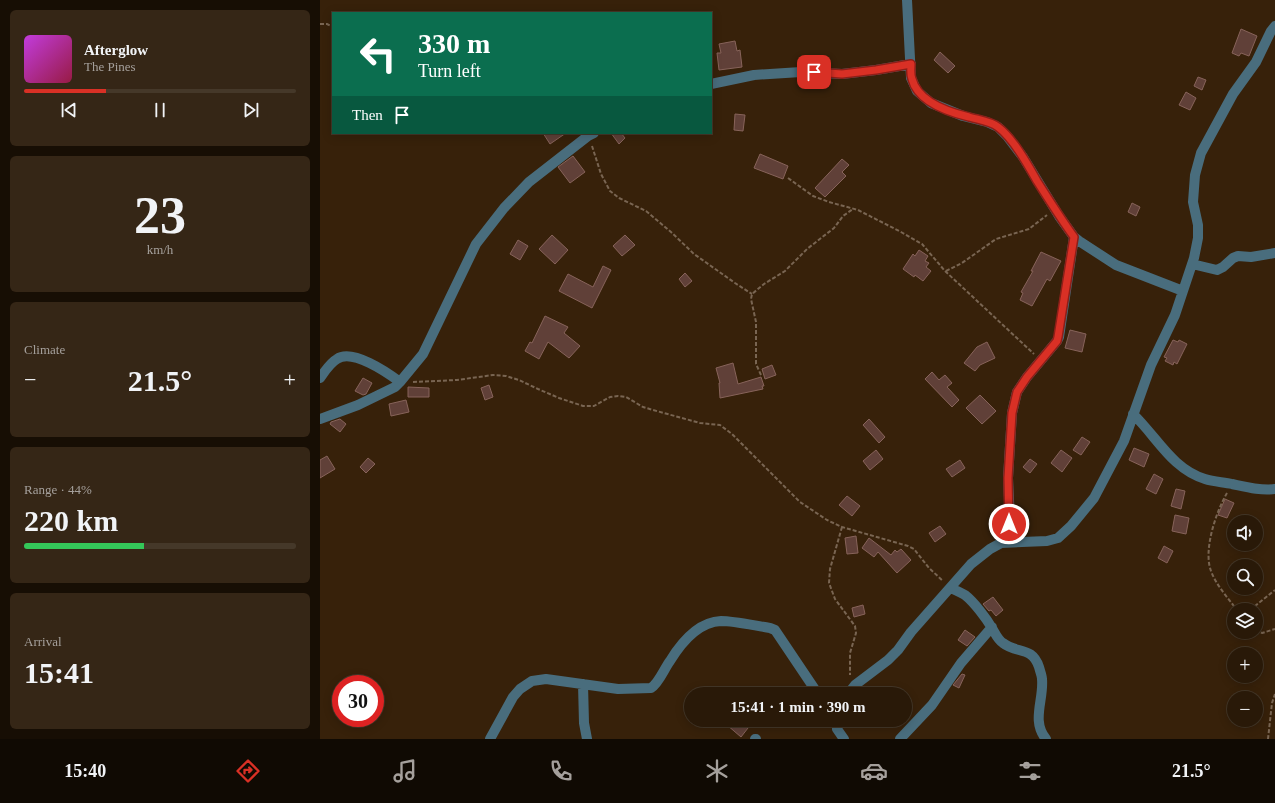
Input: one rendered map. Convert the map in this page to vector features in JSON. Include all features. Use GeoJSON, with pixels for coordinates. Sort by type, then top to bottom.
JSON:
{"type":"FeatureCollection","features":[{"type":"Feature","properties":{"kind":"street"},"geometry":{"type":"LineString","coordinates":[[907,0],[911,78],[917,91],[931,103],[963,116],[987,122],[998,127],[1023,157],[1054,209],[1074,237],[1116,266],[1183,291]]}},
{"type":"Feature","properties":{"kind":"street"},"geometry":{"type":"LineString","coordinates":[[854,687],[888,660],[898,650],[911,632],[971,564],[990,549],[1001,543],[1047,542],[1058,538],[1071,526],[1094,498],[1124,442],[1150,365],[1175,315],[1192,264],[1198,238],[1198,225],[1193,202],[1195,175],[1201,153],[1233,94],[1256,62],[1271,31],[1275,26]]}},
{"type":"Feature","properties":{"kind":"street"},"geometry":{"type":"LineString","coordinates":[[712,84],[754,75],[801,72],[842,74],[911,64]]}},
{"type":"Feature","properties":{"kind":"street"},"geometry":{"type":"LineString","coordinates":[[320,419],[358,405],[395,387],[400,382],[423,354],[476,244],[504,208],[529,182],[591,134]]}},
{"type":"Feature","properties":{"kind":"street"},"geometry":{"type":"LineString","coordinates":[[1011,542],[1008,478],[1012,413],[1017,392],[1027,377],[1057,341],[1074,237]]}},
{"type":"Feature","properties":{"kind":"street"},"geometry":{"type":"LineString","coordinates":[[1192,264],[1216,270],[1224,267],[1233,258],[1238,256],[1251,257],[1275,253]]}},
{"type":"Feature","properties":{"kind":"street"},"geometry":{"type":"LineString","coordinates":[[320,378],[325,370],[337,358],[344,356],[357,358],[384,370],[400,382]]}},
{"type":"Feature","properties":{"kind":"street"},"geometry":{"type":"LineString","coordinates":[[1133,414],[1160,446],[1181,467],[1194,475],[1206,480],[1257,489],[1275,489]]}},
{"type":"Feature","properties":{"kind":"street"},"geometry":{"type":"LineString","coordinates":[[951,588],[965,595],[971,600],[992,627],[1001,642],[1034,656],[1042,679],[1038,706],[1039,722],[1040,729],[1046,739]]}},
{"type":"Feature","properties":{"kind":"street"},"geometry":{"type":"LineString","coordinates":[[490,739],[513,697],[520,689],[532,681],[546,679],[618,689],[648,689],[652,687],[682,643],[692,633],[703,626],[721,621],[775,630],[813,687]]}},
{"type":"Feature","properties":{"kind":"street"},"geometry":{"type":"LineString","coordinates":[[903,738],[932,705],[961,663],[992,627]]}},
{"type":"Feature","properties":{"kind":"street"},"geometry":{"type":"LineString","coordinates":[[582,684],[584,723],[587,739]]}},
{"type":"Feature","properties":{"kind":"street"},"geometry":{"type":"LineString","coordinates":[[839,727],[844,739]]}},
{"type":"Feature","properties":{"kind":"path"},"geometry":{"type":"LineString","coordinates":[[320,24],[327,24],[332,27]]}},
{"type":"Feature","properties":{"kind":"path"},"geometry":{"type":"LineString","coordinates":[[591,134],[601,174],[610,191],[619,198],[646,211],[694,254],[752,294]]}},
{"type":"Feature","properties":{"kind":"path"},"geometry":{"type":"LineString","coordinates":[[788,178],[813,196],[853,209],[901,232],[922,244],[945,271],[1041,360]]}},
{"type":"Feature","properties":{"kind":"path"},"geometry":{"type":"LineString","coordinates":[[761,375],[756,364],[756,322],[751,298],[752,294],[764,284],[785,271],[807,249],[834,228],[843,216],[853,209]]}},
{"type":"Feature","properties":{"kind":"path"},"geometry":{"type":"LineString","coordinates":[[945,271],[962,263],[996,239],[1008,234],[1029,229],[1054,209]]}},
{"type":"Feature","properties":{"kind":"path"},"geometry":{"type":"LineString","coordinates":[[400,382],[457,380],[493,375],[506,376],[519,380],[559,398],[583,406],[594,406],[610,398],[618,396],[626,397],[643,407],[653,410],[700,423],[720,425],[732,434],[800,502],[827,520],[842,527],[914,549],[935,574],[951,588]]}},
{"type":"Feature","properties":{"kind":"path"},"geometry":{"type":"LineString","coordinates":[[1232,484],[1221,504],[1209,549],[1208,563],[1215,580],[1232,603]]}},
{"type":"Feature","properties":{"kind":"path"},"geometry":{"type":"LineString","coordinates":[[842,527],[830,569],[829,583],[835,599],[854,626],[856,633],[850,657],[849,687]]}},
{"type":"Feature","properties":{"kind":"path"},"geometry":{"type":"LineString","coordinates":[[1259,603],[1275,590]]}},
{"type":"Feature","properties":{"kind":"path"},"geometry":{"type":"LineString","coordinates":[[1263,633],[1275,629]]}},
{"type":"Feature","properties":{"kind":"path"},"geometry":{"type":"LineString","coordinates":[[1268,739],[1272,703],[1275,694]]}},
{"type":"Feature","properties":{"kind":"building"},"geometry":{"type":"Polygon","coordinates":[[[1241,29],[1257,36],[1249,56],[1241,53],[1239,56],[1232,53],[1241,29]]]}},
{"type":"Feature","properties":{"kind":"building"},"geometry":{"type":"Polygon","coordinates":[[[735,41],[737,51],[740,50],[742,67],[719,70],[717,53],[721,53],[719,44],[735,41]]]}},
{"type":"Feature","properties":{"kind":"building"},"geometry":{"type":"Polygon","coordinates":[[[940,52],[955,66],[948,73],[934,60],[940,52]]]}},
{"type":"Feature","properties":{"kind":"building"},"geometry":{"type":"Polygon","coordinates":[[[1198,77],[1206,80],[1202,90],[1194,86],[1198,77]]]}},
{"type":"Feature","properties":{"kind":"building"},"geometry":{"type":"Polygon","coordinates":[[[1186,92],[1196,98],[1190,110],[1179,105],[1186,92]]]}},
{"type":"Feature","properties":{"kind":"building"},"geometry":{"type":"Polygon","coordinates":[[[735,114],[745,115],[743,131],[734,130],[735,114]]]}},
{"type":"Feature","properties":{"kind":"building"},"geometry":{"type":"Polygon","coordinates":[[[544,134],[565,134],[550,144],[544,134]]]}},
{"type":"Feature","properties":{"kind":"building"},"geometry":{"type":"Polygon","coordinates":[[[612,134],[622,134],[625,138],[619,144],[612,134]]]}},
{"type":"Feature","properties":{"kind":"building"},"geometry":{"type":"Polygon","coordinates":[[[760,154],[788,166],[783,179],[754,168],[760,154]]]}},
{"type":"Feature","properties":{"kind":"building"},"geometry":{"type":"Polygon","coordinates":[[[573,156],[585,172],[570,183],[558,167],[573,156]]]}},
{"type":"Feature","properties":{"kind":"building"},"geometry":{"type":"Polygon","coordinates":[[[842,159],[849,165],[842,172],[846,176],[825,197],[815,188],[842,159]]]}},
{"type":"Feature","properties":{"kind":"building"},"geometry":{"type":"Polygon","coordinates":[[[1132,203],[1140,207],[1136,216],[1128,212],[1132,203]]]}},
{"type":"Feature","properties":{"kind":"building"},"geometry":{"type":"Polygon","coordinates":[[[552,235],[568,250],[555,264],[539,249],[552,235]]]}},
{"type":"Feature","properties":{"kind":"building"},"geometry":{"type":"Polygon","coordinates":[[[625,235],[635,245],[622,256],[613,246],[625,235]]]}},
{"type":"Feature","properties":{"kind":"building"},"geometry":{"type":"Polygon","coordinates":[[[518,240],[528,246],[520,260],[510,254],[518,240]]]}},
{"type":"Feature","properties":{"kind":"building"},"geometry":{"type":"Polygon","coordinates":[[[919,250],[928,256],[925,261],[929,263],[926,267],[931,271],[923,281],[915,275],[914,277],[903,269],[913,254],[915,256],[919,250]]]}},
{"type":"Feature","properties":{"kind":"building"},"geometry":{"type":"Polygon","coordinates":[[[1041,252],[1061,261],[1050,281],[1047,279],[1032,306],[1020,300],[1023,293],[1021,292],[1033,271],[1031,271],[1041,252]]]}},
{"type":"Feature","properties":{"kind":"building"},"geometry":{"type":"Polygon","coordinates":[[[603,266],[611,270],[592,308],[559,291],[568,274],[593,287],[603,266]]]}},
{"type":"Feature","properties":{"kind":"building"},"geometry":{"type":"Polygon","coordinates":[[[685,273],[692,281],[685,287],[679,279],[685,273]]]}},
{"type":"Feature","properties":{"kind":"building"},"geometry":{"type":"Polygon","coordinates":[[[545,316],[568,327],[564,333],[580,346],[569,358],[548,342],[539,359],[525,351],[530,342],[532,343],[545,316]]]}},
{"type":"Feature","properties":{"kind":"building"},"geometry":{"type":"Polygon","coordinates":[[[1070,330],[1086,334],[1082,352],[1065,348],[1070,330]]]}},
{"type":"Feature","properties":{"kind":"building"},"geometry":{"type":"Polygon","coordinates":[[[1173,340],[1178,342],[1179,340],[1187,344],[1177,364],[1174,362],[1173,365],[1165,361],[1167,358],[1164,357],[1173,340]]]}},
{"type":"Feature","properties":{"kind":"building"},"geometry":{"type":"Polygon","coordinates":[[[987,342],[995,358],[980,365],[975,371],[964,363],[977,347],[987,342]]]}},
{"type":"Feature","properties":{"kind":"building"},"geometry":{"type":"Polygon","coordinates":[[[733,363],[738,384],[761,377],[764,386],[762,386],[763,389],[720,398],[720,383],[716,368],[733,363]]]}},
{"type":"Feature","properties":{"kind":"building"},"geometry":{"type":"Polygon","coordinates":[[[772,365],[776,375],[765,379],[762,369],[772,365]]]}},
{"type":"Feature","properties":{"kind":"building"},"geometry":{"type":"Polygon","coordinates":[[[932,372],[939,380],[945,375],[952,383],[947,387],[959,400],[952,407],[925,379],[932,372]]]}},
{"type":"Feature","properties":{"kind":"building"},"geometry":{"type":"Polygon","coordinates":[[[363,378],[372,383],[366,394],[363,395],[355,391],[363,378]]]}},
{"type":"Feature","properties":{"kind":"building"},"geometry":{"type":"Polygon","coordinates":[[[489,385],[493,397],[485,400],[481,388],[489,385]]]}},
{"type":"Feature","properties":{"kind":"building"},"geometry":{"type":"Polygon","coordinates":[[[408,387],[429,388],[429,397],[408,397],[408,387]]]}},
{"type":"Feature","properties":{"kind":"building"},"geometry":{"type":"Polygon","coordinates":[[[980,395],[996,411],[982,424],[966,408],[980,395]]]}},
{"type":"Feature","properties":{"kind":"building"},"geometry":{"type":"Polygon","coordinates":[[[406,400],[409,412],[391,416],[389,404],[406,400]]]}},
{"type":"Feature","properties":{"kind":"building"},"geometry":{"type":"Polygon","coordinates":[[[340,419],[346,424],[340,432],[330,424],[331,422],[340,419]]]}},
{"type":"Feature","properties":{"kind":"building"},"geometry":{"type":"Polygon","coordinates":[[[869,419],[885,437],[879,443],[863,425],[869,419]]]}},
{"type":"Feature","properties":{"kind":"building"},"geometry":{"type":"Polygon","coordinates":[[[1082,437],[1090,442],[1081,455],[1073,450],[1082,437]]]}},
{"type":"Feature","properties":{"kind":"building"},"geometry":{"type":"Polygon","coordinates":[[[1134,448],[1149,454],[1144,467],[1129,460],[1134,448]]]}},
{"type":"Feature","properties":{"kind":"building"},"geometry":{"type":"Polygon","coordinates":[[[876,450],[883,459],[870,470],[863,461],[876,450]]]}},
{"type":"Feature","properties":{"kind":"building"},"geometry":{"type":"Polygon","coordinates":[[[1061,450],[1072,458],[1062,472],[1051,463],[1061,450]]]}},
{"type":"Feature","properties":{"kind":"building"},"geometry":{"type":"Polygon","coordinates":[[[327,456],[335,469],[320,478],[320,460],[327,456]]]}},
{"type":"Feature","properties":{"kind":"building"},"geometry":{"type":"Polygon","coordinates":[[[368,458],[375,464],[366,473],[360,467],[368,458]]]}},
{"type":"Feature","properties":{"kind":"building"},"geometry":{"type":"Polygon","coordinates":[[[1030,459],[1037,464],[1030,473],[1023,467],[1030,459]]]}},
{"type":"Feature","properties":{"kind":"building"},"geometry":{"type":"Polygon","coordinates":[[[960,460],[965,468],[952,477],[946,469],[960,460]]]}},
{"type":"Feature","properties":{"kind":"building"},"geometry":{"type":"Polygon","coordinates":[[[1154,474],[1163,479],[1156,494],[1146,489],[1154,474]]]}},
{"type":"Feature","properties":{"kind":"building"},"geometry":{"type":"Polygon","coordinates":[[[1176,489],[1185,491],[1181,509],[1171,506],[1176,489]]]}},
{"type":"Feature","properties":{"kind":"building"},"geometry":{"type":"Polygon","coordinates":[[[847,496],[860,506],[852,516],[839,505],[847,496]]]}},
{"type":"Feature","properties":{"kind":"building"},"geometry":{"type":"Polygon","coordinates":[[[1225,499],[1234,503],[1228,515],[1227,515],[1227,518],[1218,515],[1225,499]]]}},
{"type":"Feature","properties":{"kind":"building"},"geometry":{"type":"Polygon","coordinates":[[[1175,515],[1189,518],[1186,534],[1172,531],[1175,515]]]}},
{"type":"Feature","properties":{"kind":"building"},"geometry":{"type":"Polygon","coordinates":[[[940,526],[946,534],[935,542],[929,533],[940,526]]]}},
{"type":"Feature","properties":{"kind":"building"},"geometry":{"type":"Polygon","coordinates":[[[856,536],[858,553],[847,554],[845,538],[856,536]]]}},
{"type":"Feature","properties":{"kind":"building"},"geometry":{"type":"Polygon","coordinates":[[[869,538],[891,555],[895,550],[897,552],[901,549],[911,560],[897,573],[878,552],[874,557],[862,548],[869,538]]]}},
{"type":"Feature","properties":{"kind":"building"},"geometry":{"type":"Polygon","coordinates":[[[1164,546],[1173,551],[1167,563],[1158,558],[1164,546]]]}},
{"type":"Feature","properties":{"kind":"building"},"geometry":{"type":"Polygon","coordinates":[[[993,597],[1003,610],[996,616],[983,604],[993,597]]]}},
{"type":"Feature","properties":{"kind":"building"},"geometry":{"type":"Polygon","coordinates":[[[863,605],[865,614],[854,617],[852,608],[863,605]]]}},
{"type":"Feature","properties":{"kind":"building"},"geometry":{"type":"Polygon","coordinates":[[[965,630],[975,637],[967,646],[958,640],[965,630]]]}},
{"type":"Feature","properties":{"kind":"building"},"geometry":{"type":"Polygon","coordinates":[[[962,674],[965,675],[959,688],[953,685],[962,674]]]}},
{"type":"Feature","properties":{"kind":"building"},"geometry":{"type":"Polygon","coordinates":[[[729,727],[747,727],[748,728],[741,737],[729,727]]]}},
{"type":"Feature","properties":{"kind":"route"},"geometry":{"type":"LineString","coordinates":[[814,72],[842,74],[911,64],[911,78],[917,91],[931,103],[963,116],[987,122],[998,127],[1007,136],[1023,157],[1059,216],[1074,237],[1057,341],[1044,355],[1017,392],[1012,413],[1008,478],[1009,524]]}}]}
